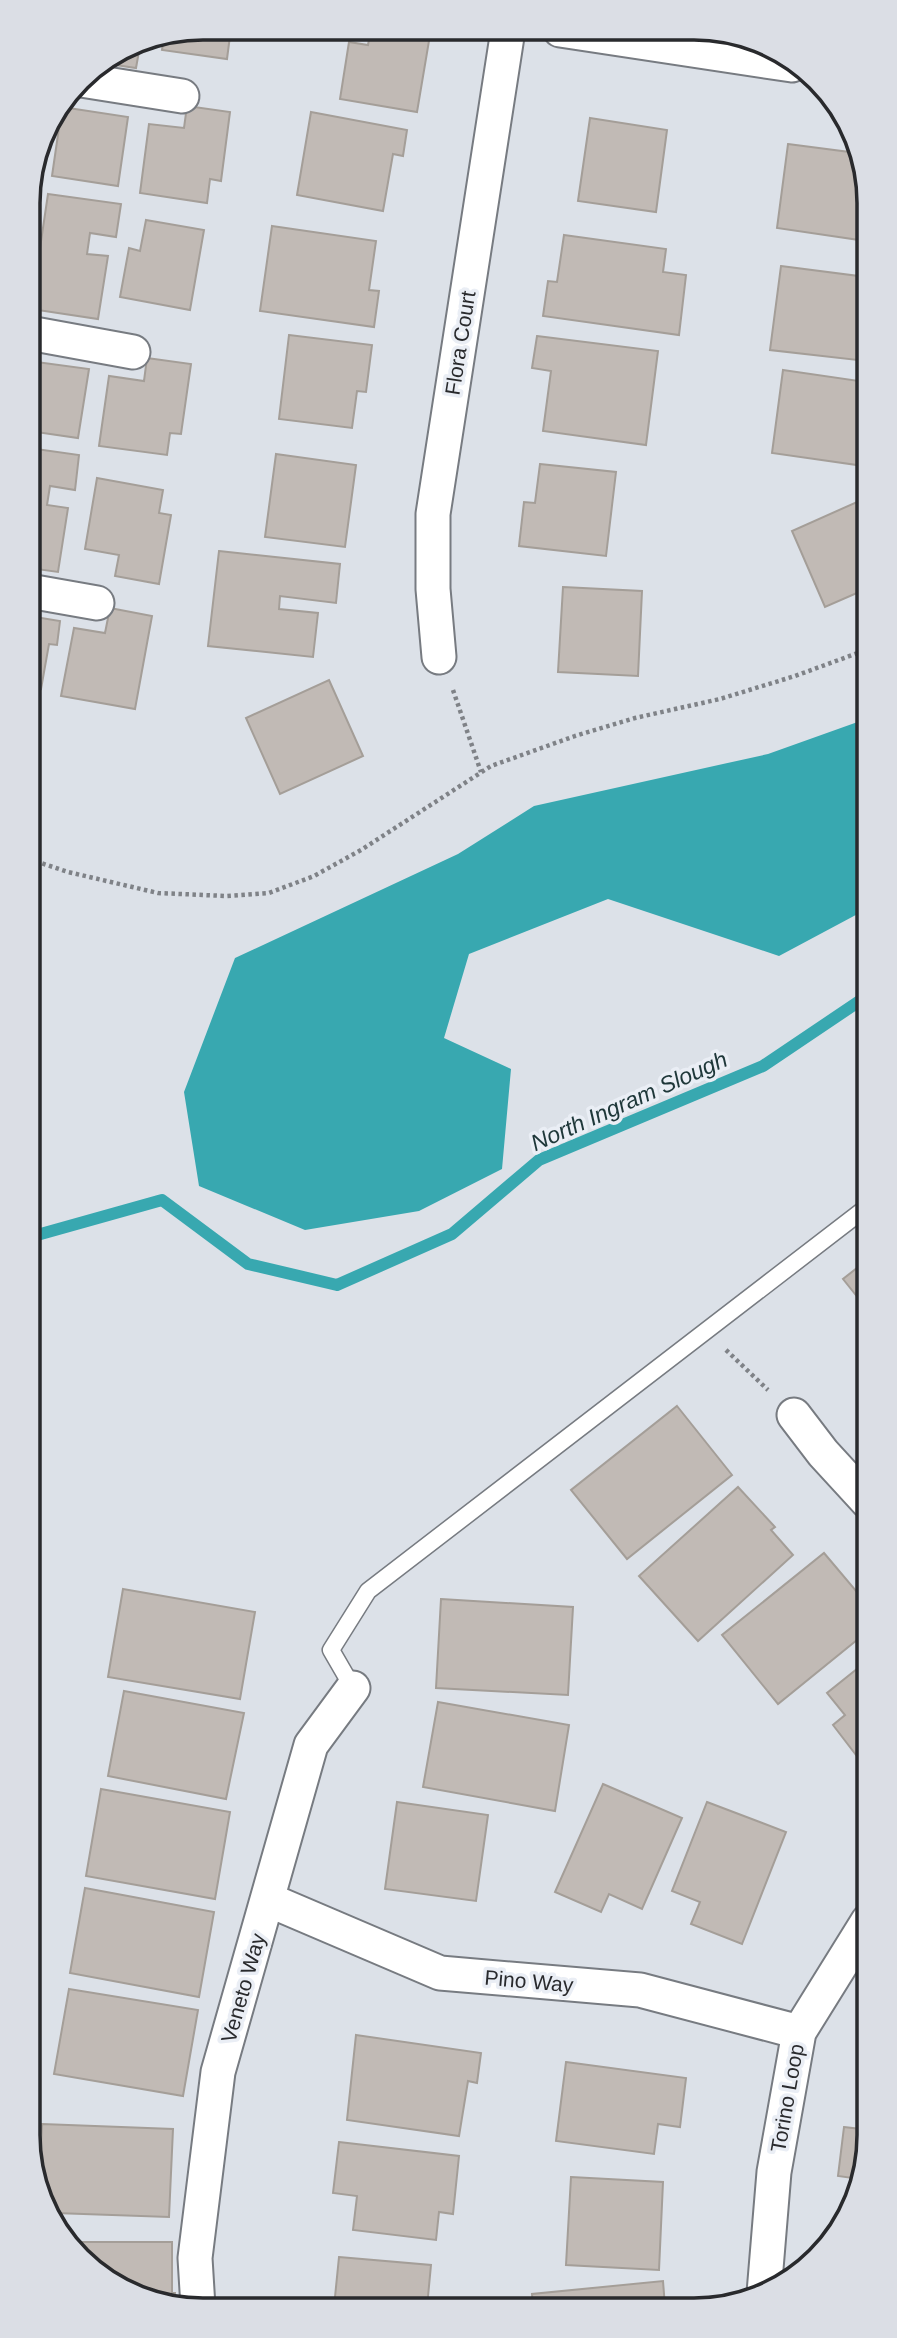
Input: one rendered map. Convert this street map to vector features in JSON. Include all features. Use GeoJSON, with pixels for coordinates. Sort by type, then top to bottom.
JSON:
{"type":"FeatureCollection","features":[{"type":"Feature","properties":{"kind":"street","name":"Flora Court"},"geometry":{"type":"LineString","coordinates":[[439,657],[433,589],[433,514],[506,40]]}},
{"type":"Feature","properties":{"kind":"street"},"geometry":{"type":"LineString","coordinates":[[627,40],[775,62]]}},
{"type":"Feature","properties":{"kind":"street"},"geometry":{"type":"LineString","coordinates":[[95,82],[182,96]]}},
{"type":"Feature","properties":{"kind":"street"},"geometry":{"type":"LineString","coordinates":[[41,335],[133,352]]}},
{"type":"Feature","properties":{"kind":"street"},"geometry":{"type":"LineString","coordinates":[[41,593],[97,603]]}},
{"type":"Feature","properties":{"kind":"street"},"geometry":{"type":"LineString","coordinates":[[794,1415],[823,1453],[856,1489]]}},
{"type":"Feature","properties":{"kind":"street","name":"Veneto Way"},"geometry":{"type":"LineString","coordinates":[[197,2297],[195,2258],[218,2072],[311,1745],[354,1688]]}},
{"type":"Feature","properties":{"kind":"street","name":"Pino Way"},"geometry":{"type":"LineString","coordinates":[[269,1900],[440,1973],[640,1990],[799,2032]]}},
{"type":"Feature","properties":{"kind":"street","name":"Torino Loop"},"geometry":{"type":"LineString","coordinates":[[765,2281],[774,2172],[799,2032],[856,1940]]}},
{"type":"Feature","properties":{"kind":"lane"},"geometry":{"type":"LineString","coordinates":[[354,1688],[331,1650],[368,1591],[856,1215]]}},
{"type":"Feature","properties":{"kind":"path"},"geometry":{"type":"LineString","coordinates":[[41,863],[68,872],[158,892],[226,896],[269,893],[314,876],[361,850],[491,766],[575,736],[635,718],[720,699],[857,653]]}},
{"type":"Feature","properties":{"kind":"path"},"geometry":{"type":"LineString","coordinates":[[439,657],[458,702],[481,772]]}},
{"type":"Feature","properties":{"kind":"path"},"geometry":{"type":"LineString","coordinates":[[706,1331],[794,1415]]}},
{"type":"Feature","properties":{"kind":"water"},"geometry":{"type":"Polygon","coordinates":[[[857,722],[857,915],[779,956],[608,899],[469,954],[444,1038],[511,1069],[502,1169],[419,1211],[305,1230],[199,1186],[184,1092],[235,958],[458,854],[534,806],[768,754],[857,722]]]}},
{"type":"Feature","properties":{"kind":"building"},"geometry":{"type":"Polygon","coordinates":[[[229,41],[227,59],[162,50],[163,46],[172,43],[229,41]]]}},
{"type":"Feature","properties":{"kind":"building"},"geometry":{"type":"Polygon","coordinates":[[[369,41],[429,41],[417,112],[340,99],[349,42],[368,45],[369,41]]]}},
{"type":"Feature","properties":{"kind":"building"},"geometry":{"type":"Polygon","coordinates":[[[138,54],[136,68],[117,65],[138,54]]]}},
{"type":"Feature","properties":{"kind":"building"},"geometry":{"type":"Polygon","coordinates":[[[187,106],[230,112],[221,181],[210,179],[207,203],[140,193],[149,124],[184,128],[187,106]]]}},
{"type":"Feature","properties":{"kind":"building"},"geometry":{"type":"Polygon","coordinates":[[[71,108],[128,117],[118,186],[52,176],[59,129],[71,108]]]}},
{"type":"Feature","properties":{"kind":"building"},"geometry":{"type":"Polygon","coordinates":[[[311,112],[407,130],[403,156],[393,154],[383,211],[297,195],[311,112]]]}},
{"type":"Feature","properties":{"kind":"building"},"geometry":{"type":"Polygon","coordinates":[[[590,118],[667,130],[656,212],[578,201],[590,118]]]}},
{"type":"Feature","properties":{"kind":"building"},"geometry":{"type":"Polygon","coordinates":[[[788,144],[848,152],[855,182],[857,240],[777,228],[788,144]]]}},
{"type":"Feature","properties":{"kind":"building"},"geometry":{"type":"Polygon","coordinates":[[[48,194],[121,204],[116,237],[90,233],[87,254],[108,256],[98,319],[41,310],[41,242],[48,194]]]}},
{"type":"Feature","properties":{"kind":"building"},"geometry":{"type":"Polygon","coordinates":[[[146,220],[204,230],[190,310],[120,297],[129,248],[140,251],[146,220]]]}},
{"type":"Feature","properties":{"kind":"building"},"geometry":{"type":"Polygon","coordinates":[[[272,226],[376,241],[369,290],[379,291],[374,327],[260,311],[272,226]]]}},
{"type":"Feature","properties":{"kind":"building"},"geometry":{"type":"Polygon","coordinates":[[[564,235],[666,249],[663,272],[686,275],[679,335],[543,316],[548,281],[557,282],[564,235]]]}},
{"type":"Feature","properties":{"kind":"building"},"geometry":{"type":"Polygon","coordinates":[[[781,266],[857,276],[857,360],[770,350],[781,266]]]}},
{"type":"Feature","properties":{"kind":"building"},"geometry":{"type":"Polygon","coordinates":[[[289,335],[372,345],[366,392],[357,391],[352,428],[279,419],[289,335]]]}},
{"type":"Feature","properties":{"kind":"building"},"geometry":{"type":"Polygon","coordinates":[[[537,336],[658,351],[646,445],[543,431],[551,371],[532,368],[537,336]]]}},
{"type":"Feature","properties":{"kind":"building"},"geometry":{"type":"Polygon","coordinates":[[[147,358],[191,364],[181,434],[170,433],[167,455],[99,446],[109,376],[144,381],[147,358]]]}},
{"type":"Feature","properties":{"kind":"building"},"geometry":{"type":"Polygon","coordinates":[[[41,363],[89,369],[78,438],[41,433],[41,363]]]}},
{"type":"Feature","properties":{"kind":"building"},"geometry":{"type":"Polygon","coordinates":[[[783,370],[857,381],[857,465],[772,453],[783,370]]]}},
{"type":"Feature","properties":{"kind":"building"},"geometry":{"type":"Polygon","coordinates":[[[41,450],[79,455],[75,490],[50,486],[47,505],[68,508],[58,572],[41,570],[41,450]]]}},
{"type":"Feature","properties":{"kind":"building"},"geometry":{"type":"Polygon","coordinates":[[[276,454],[356,465],[345,547],[265,537],[276,454]]]}},
{"type":"Feature","properties":{"kind":"building"},"geometry":{"type":"Polygon","coordinates":[[[540,464],[616,472],[606,556],[519,546],[524,502],[535,503],[540,464]]]}},
{"type":"Feature","properties":{"kind":"building"},"geometry":{"type":"Polygon","coordinates":[[[97,478],[163,490],[159,513],[171,515],[159,584],[115,576],[119,555],[85,549],[97,478]]]}},
{"type":"Feature","properties":{"kind":"building"},"geometry":{"type":"Polygon","coordinates":[[[857,502],[857,593],[825,607],[792,531],[857,502]]]}},
{"type":"Feature","properties":{"kind":"building"},"geometry":{"type":"Polygon","coordinates":[[[219,551],[340,564],[336,603],[280,596],[279,609],[318,613],[313,657],[208,646],[219,551]]]}},
{"type":"Feature","properties":{"kind":"building"},"geometry":{"type":"Polygon","coordinates":[[[563,587],[642,591],[638,676],[558,672],[563,587]]]}},
{"type":"Feature","properties":{"kind":"building"},"geometry":{"type":"Polygon","coordinates":[[[110,608],[152,616],[135,709],[61,696],[74,628],[105,633],[110,608]]]}},
{"type":"Feature","properties":{"kind":"building"},"geometry":{"type":"Polygon","coordinates":[[[41,618],[60,621],[57,645],[49,644],[41,689],[41,618]]]}},
{"type":"Feature","properties":{"kind":"building"},"geometry":{"type":"Polygon","coordinates":[[[329,680],[363,756],[280,794],[246,718],[329,680]]]}},
{"type":"Feature","properties":{"kind":"building"},"geometry":{"type":"Polygon","coordinates":[[[856,1268],[856,1296],[843,1279],[856,1268]]]}},
{"type":"Feature","properties":{"kind":"building"},"geometry":{"type":"Polygon","coordinates":[[[677,1406],[732,1475],[627,1559],[571,1490],[677,1406]]]}},
{"type":"Feature","properties":{"kind":"building"},"geometry":{"type":"Polygon","coordinates":[[[738,1487],[775,1527],[771,1530],[793,1555],[698,1641],[639,1576],[738,1487]]]}},
{"type":"Feature","properties":{"kind":"building"},"geometry":{"type":"Polygon","coordinates":[[[824,1553],[856,1591],[856,1641],[778,1704],[722,1635],[824,1553]]]}},
{"type":"Feature","properties":{"kind":"building"},"geometry":{"type":"Polygon","coordinates":[[[123,1589],[255,1612],[240,1699],[108,1677],[123,1589]]]}},
{"type":"Feature","properties":{"kind":"building"},"geometry":{"type":"Polygon","coordinates":[[[441,1599],[573,1607],[568,1695],[436,1688],[441,1599]]]}},
{"type":"Feature","properties":{"kind":"building"},"geometry":{"type":"Polygon","coordinates":[[[856,1669],[856,1755],[833,1725],[845,1715],[827,1693],[856,1669]]]}},
{"type":"Feature","properties":{"kind":"building"},"geometry":{"type":"Polygon","coordinates":[[[124,1691],[244,1713],[226,1799],[108,1776],[124,1691]]]}},
{"type":"Feature","properties":{"kind":"building"},"geometry":{"type":"Polygon","coordinates":[[[438,1702],[569,1725],[555,1811],[423,1787],[438,1702]]]}},
{"type":"Feature","properties":{"kind":"building"},"geometry":{"type":"Polygon","coordinates":[[[603,1784],[682,1818],[642,1909],[609,1894],[601,1912],[555,1892],[603,1784]]]}},
{"type":"Feature","properties":{"kind":"building"},"geometry":{"type":"Polygon","coordinates":[[[101,1789],[230,1812],[215,1899],[86,1876],[101,1789]]]}},
{"type":"Feature","properties":{"kind":"building"},"geometry":{"type":"Polygon","coordinates":[[[397,1802],[488,1815],[476,1901],[385,1889],[397,1802]]]}},
{"type":"Feature","properties":{"kind":"building"},"geometry":{"type":"Polygon","coordinates":[[[707,1802],[786,1832],[742,1944],[691,1924],[700,1902],[672,1891],[707,1802]]]}},
{"type":"Feature","properties":{"kind":"building"},"geometry":{"type":"Polygon","coordinates":[[[85,1888],[214,1912],[199,1997],[70,1973],[85,1888]]]}},
{"type":"Feature","properties":{"kind":"building"},"geometry":{"type":"Polygon","coordinates":[[[69,1989],[198,2010],[183,2096],[54,2074],[69,1989]]]}},
{"type":"Feature","properties":{"kind":"building"},"geometry":{"type":"Polygon","coordinates":[[[356,2035],[481,2053],[477,2083],[468,2081],[459,2136],[347,2120],[356,2035]]]}},
{"type":"Feature","properties":{"kind":"building"},"geometry":{"type":"Polygon","coordinates":[[[566,2062],[686,2078],[680,2127],[658,2124],[654,2154],[556,2141],[566,2062]]]}},
{"type":"Feature","properties":{"kind":"building"},"geometry":{"type":"Polygon","coordinates":[[[42,2124],[173,2129],[169,2217],[61,2213],[46,2177],[41,2145],[42,2124]]]}},
{"type":"Feature","properties":{"kind":"building"},"geometry":{"type":"Polygon","coordinates":[[[844,2127],[856,2128],[851,2178],[838,2176],[844,2127]]]}},
{"type":"Feature","properties":{"kind":"building"},"geometry":{"type":"Polygon","coordinates":[[[339,2142],[459,2156],[453,2214],[439,2212],[436,2240],[353,2230],[357,2196],[333,2193],[339,2142]]]}},
{"type":"Feature","properties":{"kind":"building"},"geometry":{"type":"Polygon","coordinates":[[[571,2177],[663,2182],[659,2270],[566,2265],[571,2177]]]}},
{"type":"Feature","properties":{"kind":"building"},"geometry":{"type":"Polygon","coordinates":[[[81,2242],[172,2242],[172,2293],[175,2293],[172,2295],[131,2281],[96,2257],[81,2242]]]}},
{"type":"Feature","properties":{"kind":"building"},"geometry":{"type":"Polygon","coordinates":[[[339,2257],[431,2265],[428,2298],[335,2298],[339,2257]]]}},
{"type":"Feature","properties":{"kind":"building"},"geometry":{"type":"Polygon","coordinates":[[[663,2281],[664,2298],[532,2298],[532,2294],[663,2281]]]}},
{"type":"Feature","properties":{"kind":"waterway","name":"North Ingram Slough"},"geometry":{"type":"LineString","coordinates":[[40,1234],[162,1200],[248,1264],[337,1285],[452,1234],[539,1160],[763,1066],[857,1003]]}}]}
